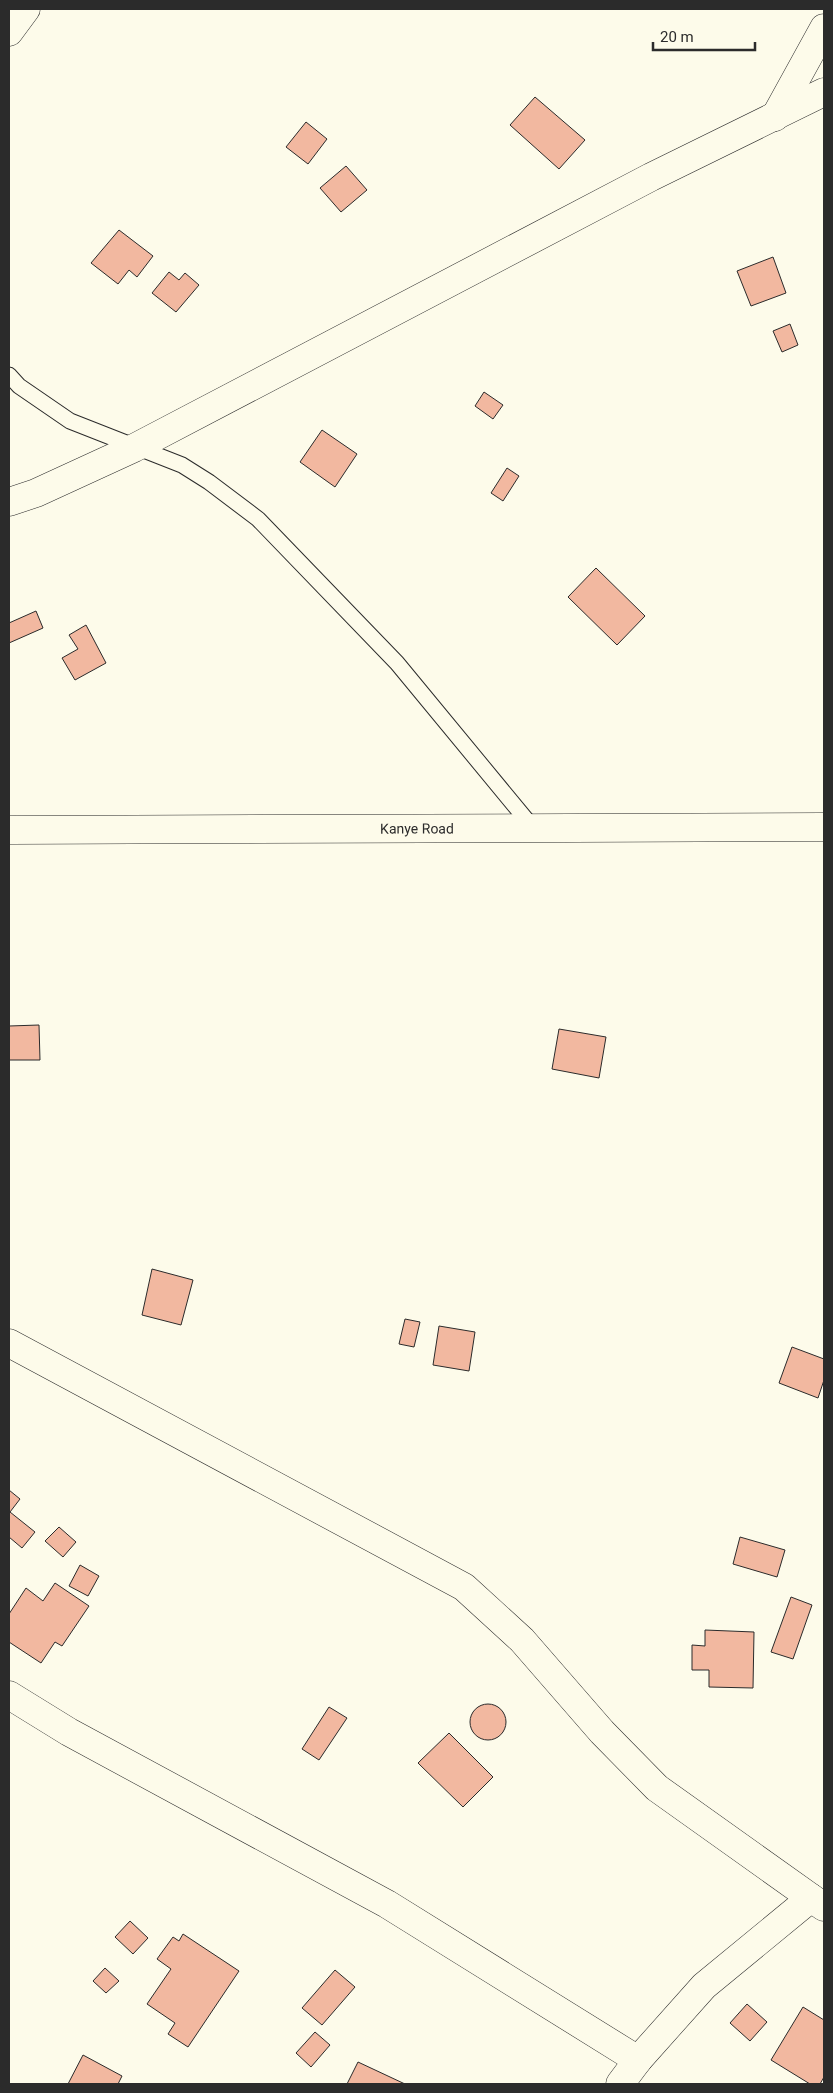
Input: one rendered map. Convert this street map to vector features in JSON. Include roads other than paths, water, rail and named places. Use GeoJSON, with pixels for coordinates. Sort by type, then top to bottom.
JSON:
{"type":"FeatureCollection","features":[{"type":"Feature","properties":{"kind":"street"},"geometry":{"type":"LineString","coordinates":[[9,32],[26,9]]}},
{"type":"Feature","properties":{"kind":"street"},"geometry":{"type":"LineString","coordinates":[[775,117],[824,28]]}},
{"type":"Feature","properties":{"kind":"street"},"geometry":{"type":"LineString","coordinates":[[9,502],[36,493],[134,448],[652,177],[824,92]]}},
{"type":"Feature","properties":{"kind":"street","name":"Kanye Road"},"geometry":{"type":"LineString","coordinates":[[9,830],[824,827]]}},
{"type":"Feature","properties":{"kind":"street"},"geometry":{"type":"LineString","coordinates":[[9,1343],[464,1586],[522,1640],[602,1732],[657,1788],[817,1903],[704,1986],[638,2060],[620,2084]]}},
{"type":"Feature","properties":{"kind":"street"},"geometry":{"type":"LineString","coordinates":[[9,1695],[69,1732],[387,1904],[638,2060]]}},
{"type":"Feature","properties":{"kind":"lane"},"geometry":{"type":"LineString","coordinates":[[9,375],[19,386],[70,421],[134,448],[182,465],[209,482],[258,519],[397,663],[534,829]]}}]}
